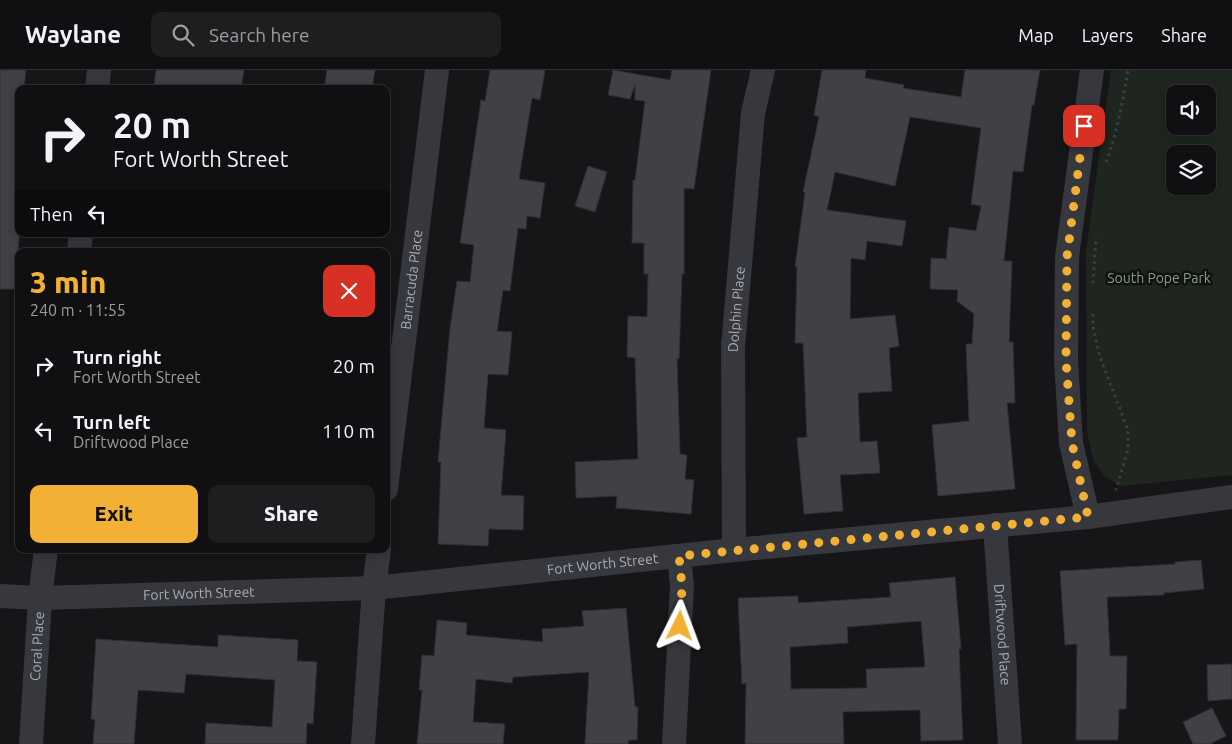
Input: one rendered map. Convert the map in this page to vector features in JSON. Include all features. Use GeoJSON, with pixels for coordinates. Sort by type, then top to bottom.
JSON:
{"type":"FeatureCollection","features":[{"type":"Feature","properties":{"kind":"street"},"geometry":{"type":"LineString","coordinates":[[97,85],[99,70]]}},
{"type":"Feature","properties":{"kind":"street","name":"Barracuda Place"},"geometry":{"type":"LineString","coordinates":[[390,456],[437,70]]}},
{"type":"Feature","properties":{"kind":"street","name":"Dolphin Place"},"geometry":{"type":"LineString","coordinates":[[734,550],[734,347],[753,113],[763,70]]}},
{"type":"Feature","properties":{"kind":"street"},"geometry":{"type":"LineString","coordinates":[[1092,70],[1067,257],[1066,360],[1072,443],[1099,515]]}},
{"type":"Feature","properties":{"kind":"street","name":"Fort Worth Street"},"geometry":{"type":"LineString","coordinates":[[0,596],[40,598],[374,588],[734,550],[1099,515],[1232,497]]}},
{"type":"Feature","properties":{"kind":"street","name":"Driftwood Place"},"geometry":{"type":"LineString","coordinates":[[995,525],[1010,744]]}},
{"type":"Feature","properties":{"kind":"street","name":"Coral Place"},"geometry":{"type":"LineString","coordinates":[[31,744],[40,598],[46,553]]}},
{"type":"Feature","properties":{"kind":"street"},"geometry":{"type":"LineString","coordinates":[[363,744],[374,588],[378,553]]}},
{"type":"Feature","properties":{"kind":"street"},"geometry":{"type":"LineString","coordinates":[[674,744],[682,586],[679,556]]}},
{"type":"Feature","properties":{"kind":"path"},"geometry":{"type":"LineString","coordinates":[[1104,165],[1116,130],[1128,70]]}},
{"type":"Feature","properties":{"kind":"path"},"geometry":{"type":"LineString","coordinates":[[1093,291],[1097,233]]}},
{"type":"Feature","properties":{"kind":"path"},"geometry":{"type":"LineString","coordinates":[[1093,309],[1093,327],[1100,357],[1128,430],[1128,448],[1099,515]]}},
{"type":"Feature","properties":{"kind":"green space","name":"South Pope Park"},"geometry":{"type":"Polygon","coordinates":[[[1111,70],[1232,70],[1232,475],[1121,486],[1104,476],[1093,459],[1087,431],[1086,251],[1111,70]]]}},
{"type":"Feature","properties":{"kind":"building"},"geometry":{"type":"Polygon","coordinates":[[[0,70],[26,70],[24,85],[15,85],[15,237],[19,237],[19,240],[18,248],[15,248],[15,289],[0,289],[0,70]]]}},
{"type":"Feature","properties":{"kind":"building"},"geometry":{"type":"Polygon","coordinates":[[[156,70],[244,70],[242,85],[154,85],[156,70]]]}},
{"type":"Feature","properties":{"kind":"building"},"geometry":{"type":"Polygon","coordinates":[[[327,70],[375,70],[373,85],[325,85],[327,70]]]}},
{"type":"Feature","properties":{"kind":"building"},"geometry":{"type":"Polygon","coordinates":[[[490,70],[545,70],[540,100],[532,98],[519,179],[545,183],[540,218],[527,216],[526,229],[518,228],[510,291],[503,290],[497,331],[512,332],[508,375],[488,374],[484,428],[506,430],[501,495],[524,496],[523,530],[489,529],[488,546],[438,544],[441,462],[438,462],[450,328],[457,281],[470,282],[474,245],[460,243],[481,100],[485,101],[490,70]]]}},
{"type":"Feature","properties":{"kind":"building"},"geometry":{"type":"Polygon","coordinates":[[[613,70],[670,80],[672,70],[711,70],[694,189],[684,188],[684,274],[682,274],[679,359],[677,359],[680,454],[687,455],[685,479],[694,480],[691,514],[616,508],[617,496],[576,498],[575,462],[638,459],[635,358],[627,357],[628,316],[647,317],[648,274],[644,274],[644,243],[632,243],[633,180],[635,180],[645,101],[635,100],[635,84],[630,99],[608,95],[613,70]]]}},
{"type":"Feature","properties":{"kind":"building"},"geometry":{"type":"Polygon","coordinates":[[[822,70],[866,70],[865,78],[904,85],[903,88],[961,97],[965,70],[1040,70],[1034,105],[1032,105],[1023,172],[1013,171],[1004,261],[1012,261],[1009,342],[1013,342],[1015,403],[1007,403],[1015,489],[938,496],[932,425],[969,421],[966,344],[972,344],[974,314],[957,301],[958,290],[930,289],[931,258],[946,259],[949,227],[976,231],[981,206],[971,204],[981,128],[910,117],[895,186],[835,172],[827,210],[906,221],[902,246],[867,241],[865,260],[851,258],[850,319],[895,315],[899,346],[889,348],[892,391],[858,393],[860,442],[877,441],[880,473],[840,475],[843,511],[804,514],[797,438],[807,437],[803,343],[795,343],[797,267],[795,267],[805,192],[803,192],[819,117],[814,115],[822,70]]]}},
{"type":"Feature","properties":{"kind":"building"},"geometry":{"type":"Polygon","coordinates":[[[588,166],[607,172],[595,212],[575,206],[588,166]]]}},
{"type":"Feature","properties":{"kind":"building"},"geometry":{"type":"Polygon","coordinates":[[[1201,560],[1204,589],[1164,593],[1164,595],[1107,597],[1110,656],[1127,656],[1126,709],[1119,709],[1118,740],[1076,740],[1077,644],[1065,645],[1060,571],[1175,564],[1175,562],[1201,560]]]}},
{"type":"Feature","properties":{"kind":"building"},"geometry":{"type":"Polygon","coordinates":[[[955,577],[961,649],[959,649],[963,740],[921,741],[920,710],[843,712],[844,744],[745,744],[746,683],[742,684],[738,598],[798,596],[798,603],[891,597],[889,583],[955,577]],[[921,621],[847,627],[848,643],[790,647],[791,689],[867,688],[866,669],[925,667],[921,621]]]}},
{"type":"Feature","properties":{"kind":"building"},"geometry":{"type":"Polygon","coordinates":[[[626,608],[635,707],[638,707],[637,740],[629,740],[628,744],[585,744],[589,672],[513,677],[512,683],[476,679],[473,722],[505,724],[503,744],[417,744],[422,690],[419,690],[422,655],[434,656],[437,620],[467,623],[466,635],[543,642],[542,629],[584,626],[582,611],[626,608]]]}},
{"type":"Feature","properties":{"kind":"building"},"geometry":{"type":"Polygon","coordinates":[[[218,635],[298,640],[297,661],[317,662],[313,724],[307,723],[306,744],[205,744],[206,723],[272,727],[275,680],[186,674],[184,693],[138,690],[134,744],[93,744],[95,720],[91,719],[96,639],[218,647],[218,635]]]}},
{"type":"Feature","properties":{"kind":"building"},"geometry":{"type":"Polygon","coordinates":[[[1232,664],[1232,699],[1208,701],[1207,665],[1232,664]]]}},
{"type":"Feature","properties":{"kind":"building"},"geometry":{"type":"Polygon","coordinates":[[[1212,708],[1226,736],[1210,744],[1193,744],[1183,722],[1212,708]]]}},
{"type":"Feature","properties":{"kind":"route"},"geometry":{"type":"LineString","coordinates":[[680,626],[682,586],[679,556],[1088,517],[1072,443],[1066,360],[1067,257],[1084,126]]}}]}
